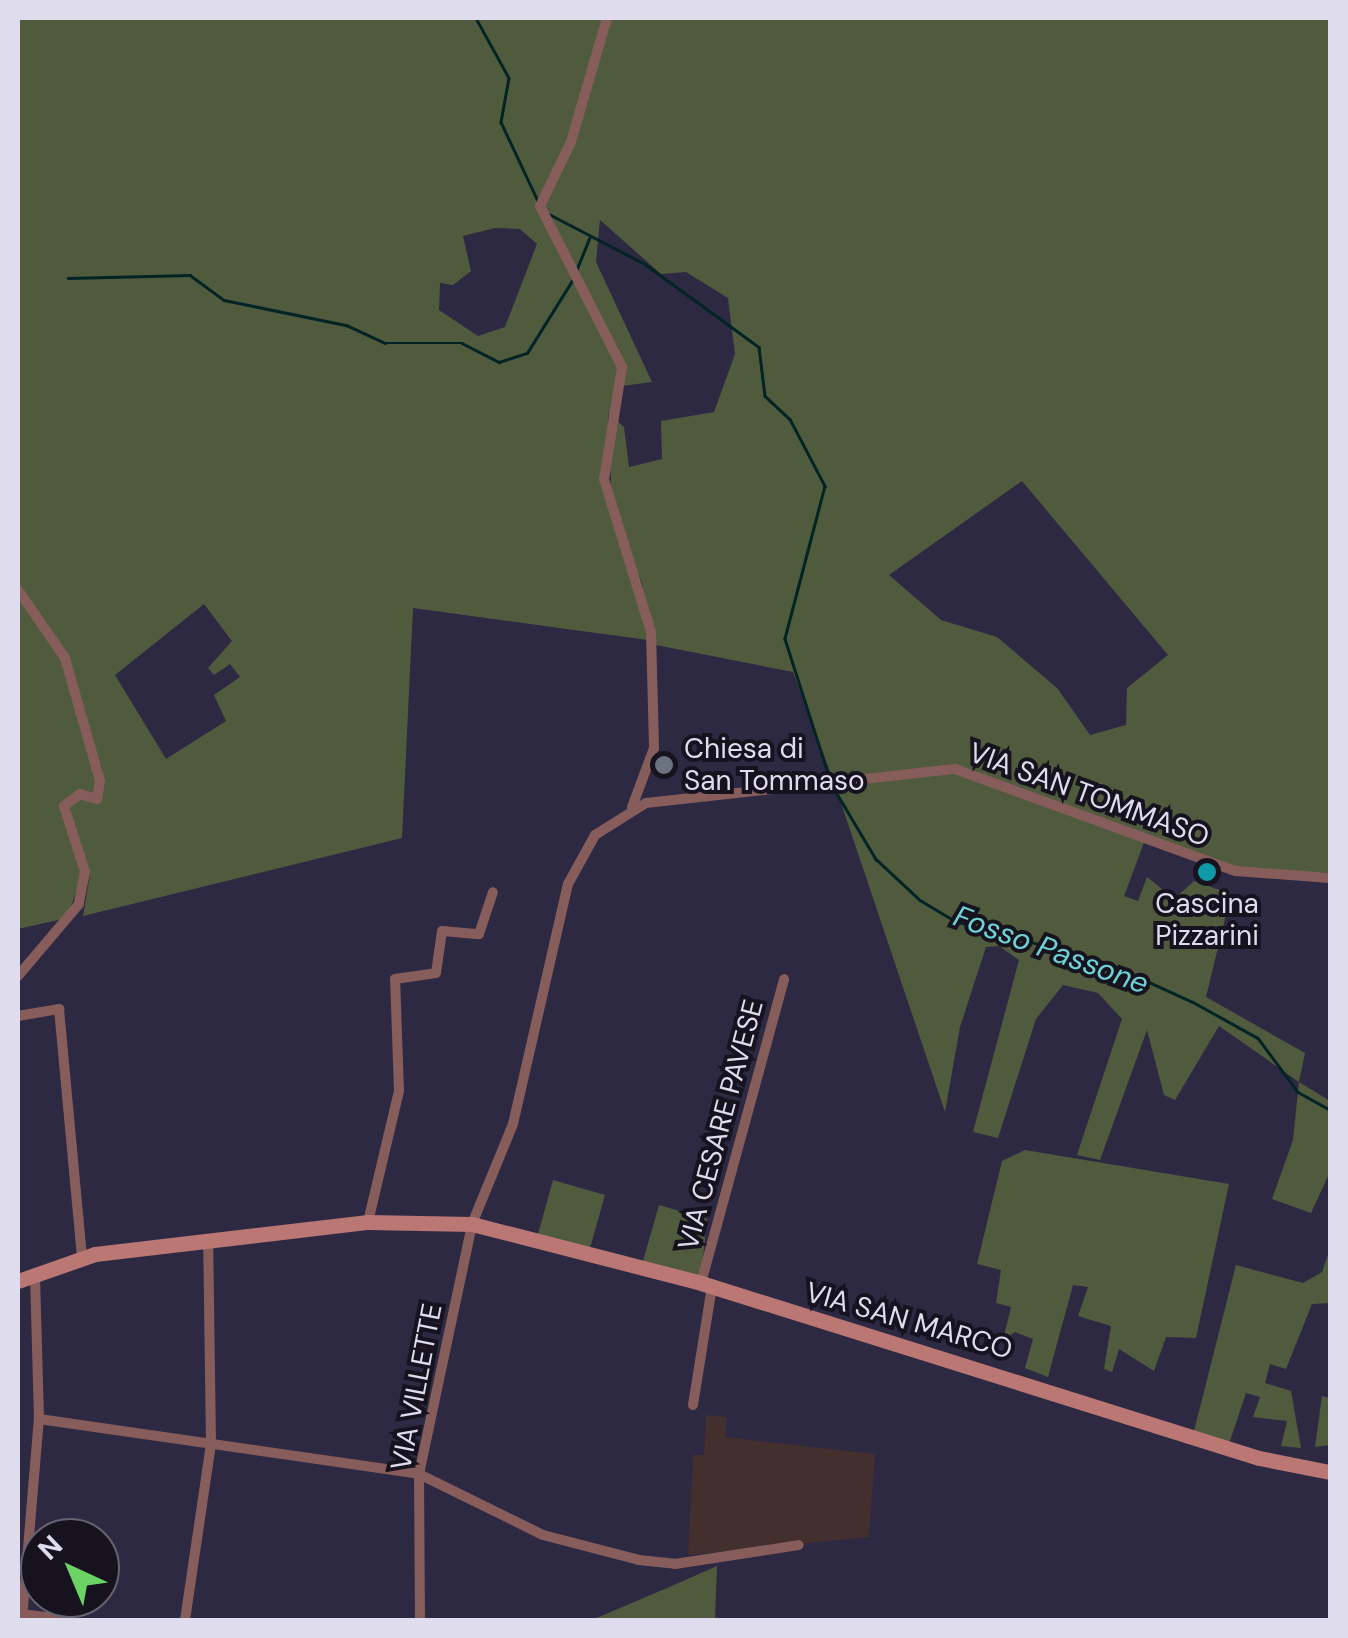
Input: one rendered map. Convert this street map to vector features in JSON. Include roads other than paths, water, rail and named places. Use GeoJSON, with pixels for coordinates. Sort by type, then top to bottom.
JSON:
{"type":"FeatureCollection","features":[{"type":"Feature","properties":{"kind":"street"},"geometry":{"type":"LineString","coordinates":[[472,1224],[513,1124],[577,856],[628,811],[654,748],[652,632],[604,479],[622,367],[540,206],[571,142],[607,18]]}},
{"type":"Feature","properties":{"kind":"street"},"geometry":{"type":"LineString","coordinates":[[18,590],[64,658],[100,781],[98,799],[80,794],[64,806],[85,872],[79,904],[18,976]]}},
{"type":"Feature","properties":{"kind":"street","name":"VIA SAN TOMMASO"},"geometry":{"type":"LineString","coordinates":[[628,811],[955,769],[1236,871],[1330,878]]}},
{"type":"Feature","properties":{"kind":"street"},"geometry":{"type":"LineString","coordinates":[[368,1222],[399,1091],[395,980],[436,973],[442,931],[479,934],[492,892]]}},
{"type":"Feature","properties":{"kind":"street","name":"VIA CESARE PAVESE"},"geometry":{"type":"LineString","coordinates":[[694,1406],[707,1285],[784,979]]}},
{"type":"Feature","properties":{"kind":"street"},"geometry":{"type":"LineString","coordinates":[[18,1016],[59,1009],[82,1258]]}},
{"type":"Feature","properties":{"kind":"street","name":"VIA SAN MARCO"},"geometry":{"type":"LineString","coordinates":[[18,1281],[82,1258],[208,1241],[368,1222],[472,1224],[707,1285],[1259,1458],[1330,1472]]}},
{"type":"Feature","properties":{"kind":"street","name":"VIA VILLETTE"},"geometry":{"type":"LineString","coordinates":[[420,1620],[419,1474],[472,1224]]}},
{"type":"Feature","properties":{"kind":"street"},"geometry":{"type":"LineString","coordinates":[[185,1620],[211,1444],[208,1241]]}},
{"type":"Feature","properties":{"kind":"street"},"geometry":{"type":"LineString","coordinates":[[30,1518],[39,1419],[35,1274]]}},
{"type":"Feature","properties":{"kind":"street"},"geometry":{"type":"LineString","coordinates":[[39,1419],[419,1474],[544,1535],[639,1560],[676,1564],[799,1545]]}},
{"type":"Feature","properties":{"kind":"waterway","name":"Fosso Passone"},"geometry":{"type":"LineString","coordinates":[[476,18],[509,78],[501,122],[538,201]]}},
{"type":"Feature","properties":{"kind":"waterway","name":"Fosso Passone"},"geometry":{"type":"LineString","coordinates":[[549,214],[645,264],[759,347],[765,396],[790,419],[825,486],[785,639],[830,779]]}},
{"type":"Feature","properties":{"kind":"waterway"},"geometry":{"type":"LineString","coordinates":[[576,271],[589,238]]}},
{"type":"Feature","properties":{"kind":"waterway"},"geometry":{"type":"LineString","coordinates":[[68,278],[190,275],[224,300],[346,325],[385,343],[462,343],[499,362],[527,353],[573,279]]}},
{"type":"Feature","properties":{"kind":"waterway","name":"Fosso Passone"},"geometry":{"type":"LineString","coordinates":[[833,787],[876,859],[920,900],[955,921],[1107,963],[1193,1002],[1258,1038],[1298,1092],[1330,1110]]}},
{"type":"Feature","properties":{"kind":"place","name":"Chiesa di San Tommaso"},"geometry":{"type":"Point","coordinates":[664,765]}},
{"type":"Feature","properties":{"kind":"place","name":"Cascina Pizzarini"},"geometry":{"type":"Point","coordinates":[1207,872]}}]}
